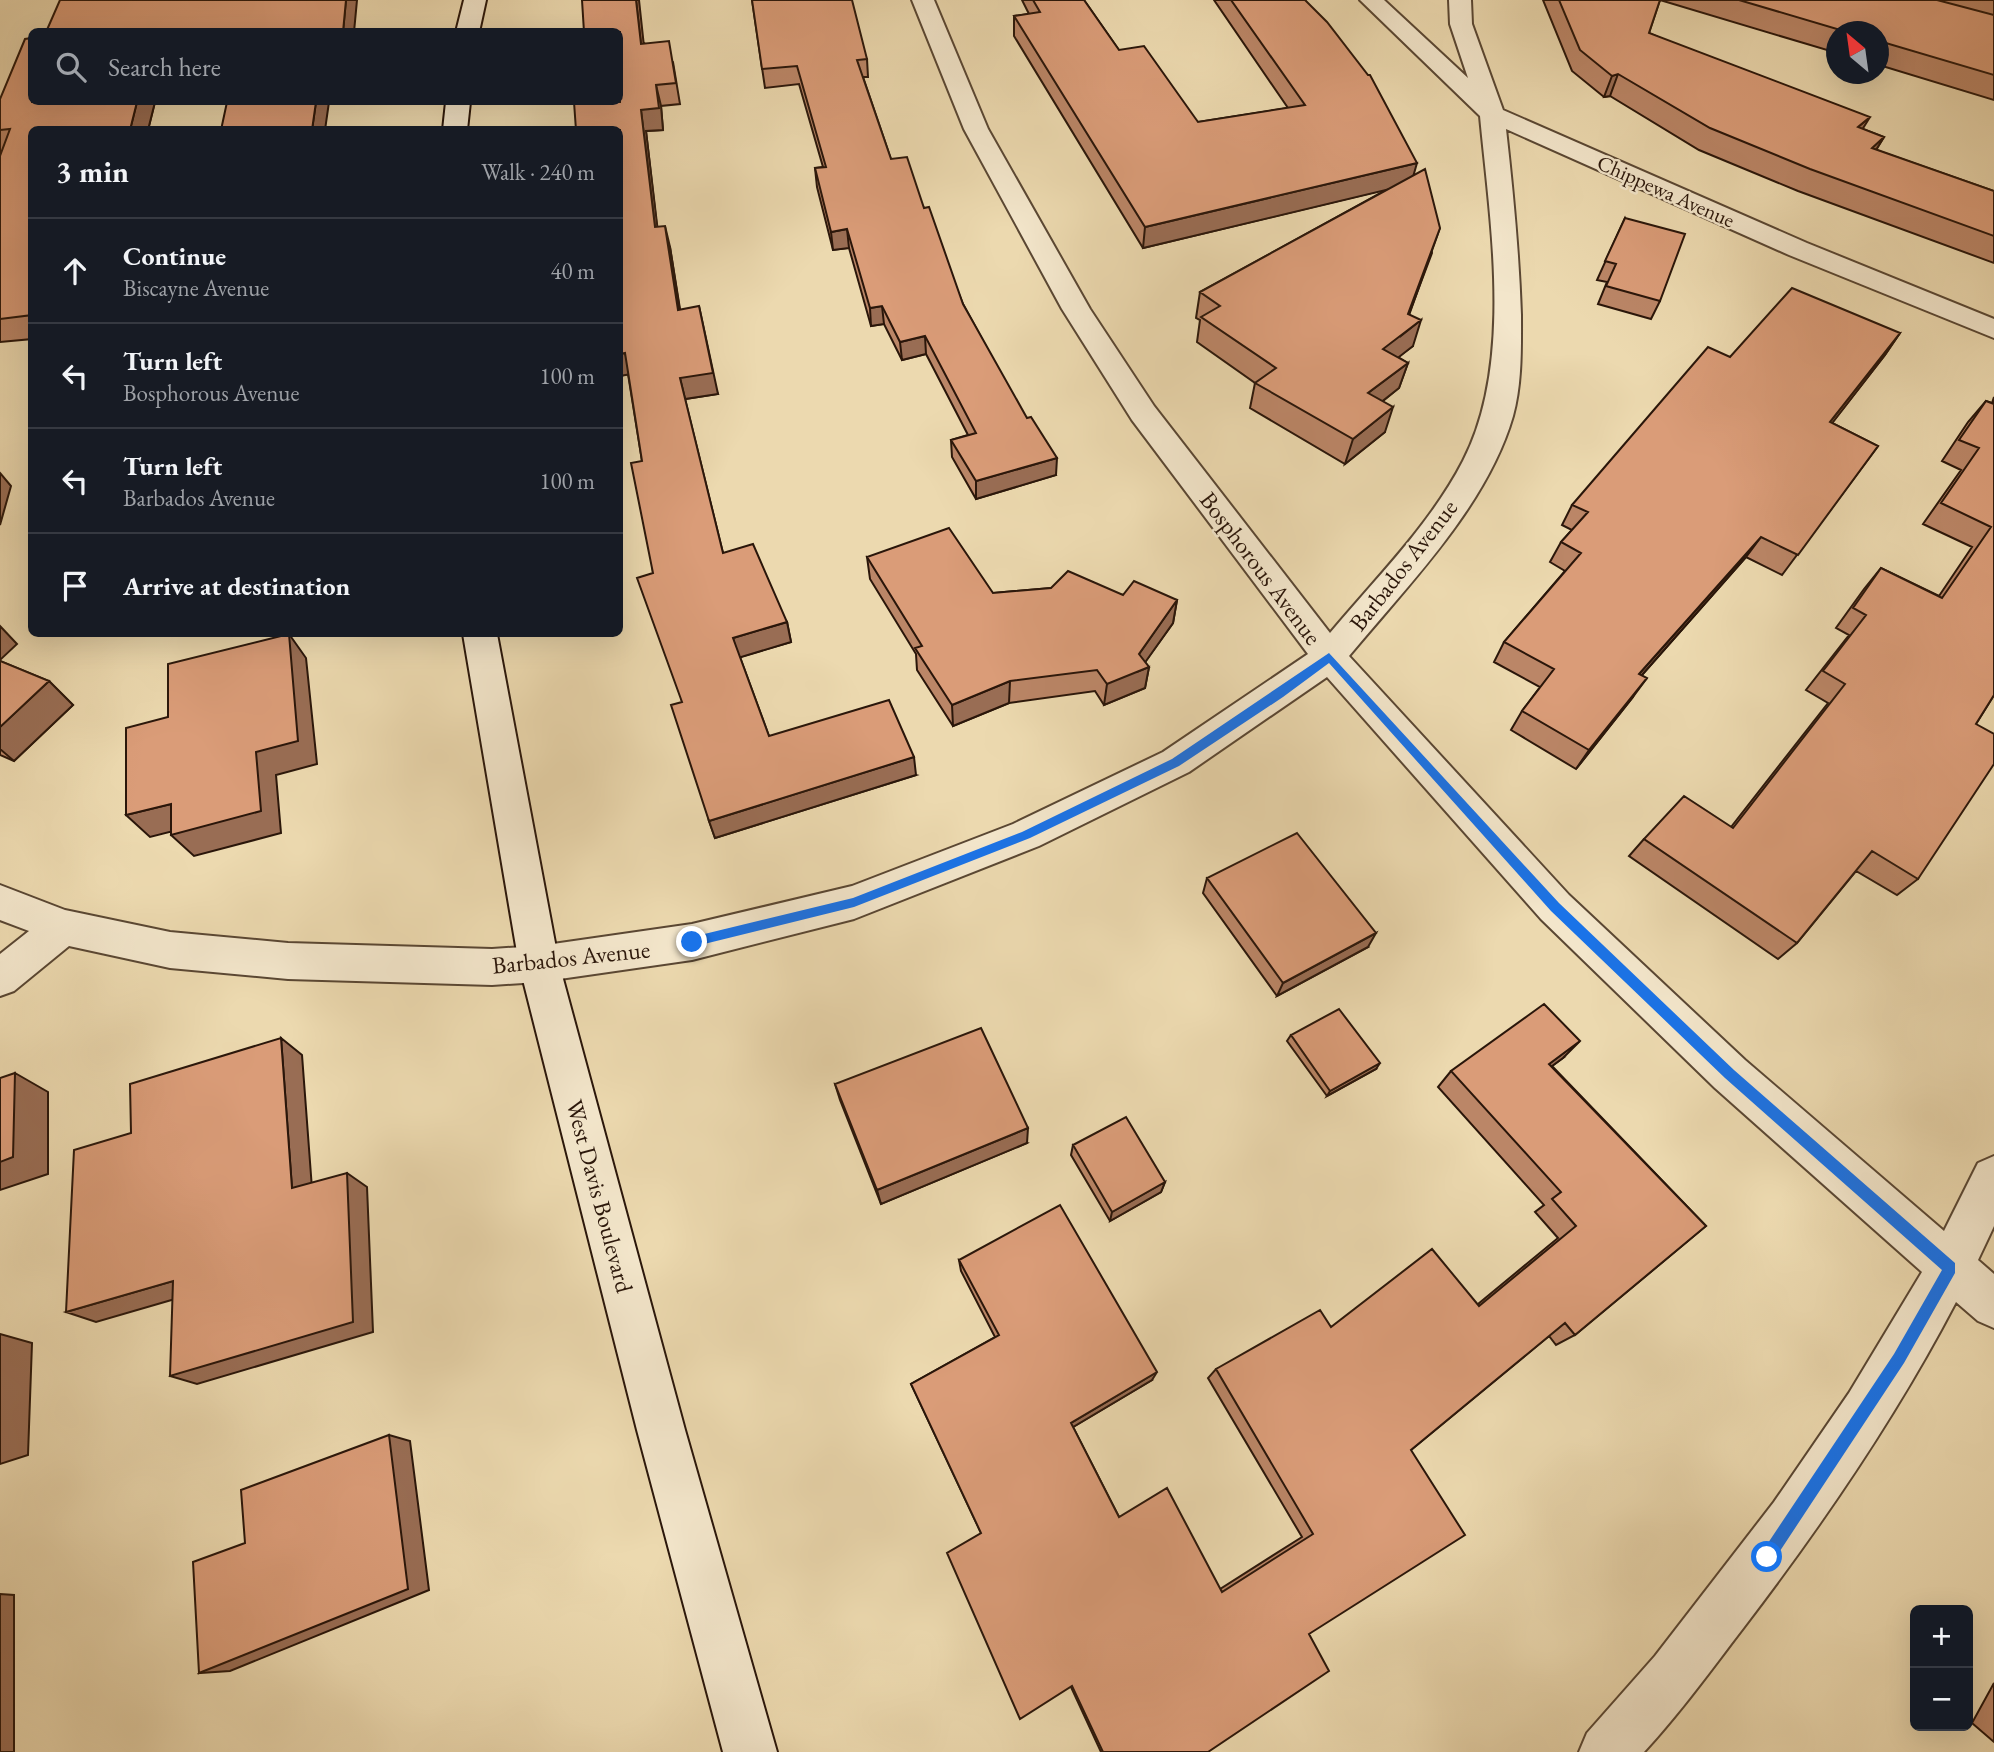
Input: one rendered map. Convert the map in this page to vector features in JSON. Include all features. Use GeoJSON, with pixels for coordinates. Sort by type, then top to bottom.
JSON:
{"type":"FeatureCollection","features":[{"type":"Feature","properties":{"kind":"street"},"geometry":{"type":"LineString","coordinates":[[468,28],[475,0]]}},
{"type":"Feature","properties":{"kind":"street","name":"Bosphorous Avenue"},"geometry":{"type":"LineString","coordinates":[[923,0],[976,129],[1076,309],[1143,412],[1329,657],[1555,907],[1730,1074],[1994,1305]]}},
{"type":"Feature","properties":{"kind":"street","name":"Chippewa Avenue"},"geometry":{"type":"LineString","coordinates":[[1371,0],[1492,114],[1798,249],[1994,329]]}},
{"type":"Feature","properties":{"kind":"street","name":"Barbados Avenue"},"geometry":{"type":"LineString","coordinates":[[0,902],[64,927],[170,950],[288,961],[492,967],[539,964],[692,942],[854,902],[1026,835],[1176,762],[1279,694],[1329,657],[1446,517],[1479,461],[1498,415],[1507,356],[1507,276],[1492,114],[1461,24],[1460,0]]}},
{"type":"Feature","properties":{"kind":"street"},"geometry":{"type":"LineString","coordinates":[[455,126],[458,105]]}},
{"type":"Feature","properties":{"kind":"street","name":"West Davis Boulevard"},"geometry":{"type":"LineString","coordinates":[[481,637],[539,964],[661,1430],[750,1752]]}},
{"type":"Feature","properties":{"kind":"street"},"geometry":{"type":"LineString","coordinates":[[0,978],[64,927]]}},
{"type":"Feature","properties":{"kind":"street"},"geometry":{"type":"LineString","coordinates":[[1606,1752],[1634,1725],[1767,1557],[1899,1359],[1950,1268],[1994,1178]]}},
{"type":"Feature","properties":{"kind":"building"},"geometry":{"type":"Polygon","coordinates":[[[60,0],[346,0],[343,28],[48,28],[60,0]]]}},
{"type":"Feature","properties":{"kind":"building"},"geometry":{"type":"Polygon","coordinates":[[[582,0],[636,0],[641,44],[669,41],[676,83],[656,85],[659,108],[641,110],[655,227],[665,226],[678,310],[699,306],[713,373],[680,378],[723,553],[753,544],[787,622],[733,638],[769,736],[889,700],[914,757],[709,821],[671,705],[682,702],[637,578],[653,573],[631,463],[642,461],[623,353],[623,126],[576,126],[574,105],[623,105],[623,28],[584,28],[582,0]]]}},
{"type":"Feature","properties":{"kind":"building"},"geometry":{"type":"Polygon","coordinates":[[[752,0],[852,0],[867,59],[857,60],[891,159],[907,157],[924,208],[929,207],[963,304],[1027,418],[1031,417],[1057,458],[976,481],[951,440],[976,433],[925,336],[900,342],[882,306],[870,308],[847,229],[831,232],[815,168],[826,167],[797,66],[762,69],[752,0]]]}},
{"type":"Feature","properties":{"kind":"building"},"geometry":{"type":"Polygon","coordinates":[[[1033,0],[1084,0],[1119,50],[1144,46],[1198,122],[1305,105],[1231,0],[1305,0],[1327,22],[1370,75],[1417,163],[1145,227],[1014,16],[1040,12],[1033,0]]]}},
{"type":"Feature","properties":{"kind":"building"},"geometry":{"type":"Polygon","coordinates":[[[1559,0],[1660,0],[1649,33],[1870,117],[1858,127],[1884,137],[1872,148],[1994,191],[1994,236],[1810,169],[1710,128],[1618,74],[1612,76],[1580,50],[1559,0]]]}},
{"type":"Feature","properties":{"kind":"building"},"geometry":{"type":"Polygon","coordinates":[[[1739,0],[1937,0],[1994,15],[1994,75],[1889,44],[1889,21],[1826,21],[1826,26],[1739,0]]]}},
{"type":"Feature","properties":{"kind":"building"},"geometry":{"type":"Polygon","coordinates":[[[25,39],[28,39],[28,105],[136,105],[131,126],[28,126],[28,316],[0,319],[0,156],[10,129],[0,130],[0,99],[25,39]]]}},
{"type":"Feature","properties":{"kind":"building"},"geometry":{"type":"Polygon","coordinates":[[[226,105],[316,105],[313,126],[222,126],[226,105]]]}},
{"type":"Feature","properties":{"kind":"building"},"geometry":{"type":"Polygon","coordinates":[[[1425,169],[1440,228],[1408,314],[1421,320],[1383,349],[1408,363],[1368,393],[1393,407],[1353,439],[1255,383],[1276,368],[1201,317],[1220,306],[1200,292],[1425,169]]]}},
{"type":"Feature","properties":{"kind":"building"},"geometry":{"type":"Polygon","coordinates":[[[1625,218],[1685,234],[1660,301],[1606,286],[1616,264],[1605,261],[1625,218]]]}},
{"type":"Feature","properties":{"kind":"building"},"geometry":{"type":"Polygon","coordinates":[[[1792,288],[1900,333],[1830,422],[1878,446],[1798,555],[1761,537],[1639,674],[1647,678],[1589,750],[1522,711],[1554,669],[1504,642],[1581,553],[1561,542],[1588,512],[1572,505],[1708,347],[1730,357],[1792,288]]]}},
{"type":"Feature","properties":{"kind":"building"},"geometry":{"type":"Polygon","coordinates":[[[1986,401],[1994,404],[1994,695],[1976,724],[1994,734],[1994,764],[1918,879],[1872,851],[1797,943],[1644,839],[1684,796],[1733,828],[1845,684],[1823,671],[1866,615],[1853,608],[1881,568],[1942,598],[1991,527],[1941,503],[1979,448],[1959,440],[1986,401]]]}},
{"type":"Feature","properties":{"kind":"building"},"geometry":{"type":"Polygon","coordinates":[[[949,528],[993,593],[1051,588],[1068,571],[1123,595],[1134,581],[1177,600],[1139,654],[1149,667],[1107,684],[1097,670],[1010,681],[952,705],[915,648],[922,646],[867,557],[949,528]]]}},
{"type":"Feature","properties":{"kind":"building"},"geometry":{"type":"Polygon","coordinates":[[[277,637],[289,637],[298,741],[256,752],[261,811],[171,835],[171,804],[126,815],[126,728],[168,717],[168,664],[277,637]]]}},
{"type":"Feature","properties":{"kind":"building"},"geometry":{"type":"Polygon","coordinates":[[[0,661],[49,681],[0,727],[0,661]]]}},
{"type":"Feature","properties":{"kind":"building"},"geometry":{"type":"Polygon","coordinates":[[[1297,833],[1376,933],[1283,983],[1207,878],[1297,833]]]}},
{"type":"Feature","properties":{"kind":"building"},"geometry":{"type":"Polygon","coordinates":[[[1544,1004],[1580,1041],[1549,1064],[1706,1226],[1575,1335],[1565,1323],[1411,1450],[1465,1535],[1309,1634],[1329,1671],[1208,1752],[1103,1752],[1072,1686],[1020,1719],[947,1553],[981,1533],[911,1384],[999,1335],[959,1260],[1060,1205],[1157,1372],[1071,1423],[1119,1517],[1167,1488],[1222,1592],[1313,1534],[1216,1369],[1320,1310],[1331,1327],[1432,1249],[1479,1306],[1576,1226],[1552,1199],[1561,1192],[1451,1071],[1544,1004]]]}},
{"type":"Feature","properties":{"kind":"building"},"geometry":{"type":"Polygon","coordinates":[[[1339,1009],[1380,1063],[1330,1091],[1291,1035],[1339,1009]]]}},
{"type":"Feature","properties":{"kind":"building"},"geometry":{"type":"Polygon","coordinates":[[[981,1028],[1028,1128],[877,1190],[835,1084],[981,1028]]]}},
{"type":"Feature","properties":{"kind":"building"},"geometry":{"type":"Polygon","coordinates":[[[281,1038],[292,1188],[347,1173],[353,1322],[170,1376],[173,1281],[66,1312],[74,1150],[131,1133],[130,1084],[281,1038]]]}},
{"type":"Feature","properties":{"kind":"building"},"geometry":{"type":"Polygon","coordinates":[[[15,1073],[13,1157],[0,1162],[0,1078],[15,1073]]]}},
{"type":"Feature","properties":{"kind":"building"},"geometry":{"type":"Polygon","coordinates":[[[1126,1117],[1165,1182],[1112,1212],[1073,1145],[1126,1117]]]}},
{"type":"Feature","properties":{"kind":"building"},"geometry":{"type":"Polygon","coordinates":[[[389,1435],[408,1589],[199,1673],[193,1562],[245,1543],[241,1490],[389,1435]]]}},
{"type":"Feature","properties":{"kind":"route"},"geometry":{"type":"LineString","coordinates":[[692,942],[854,902],[1026,835],[1176,762],[1279,694],[1329,657],[1555,907],[1730,1074],[1950,1268],[1899,1359],[1767,1557]]}}]}
